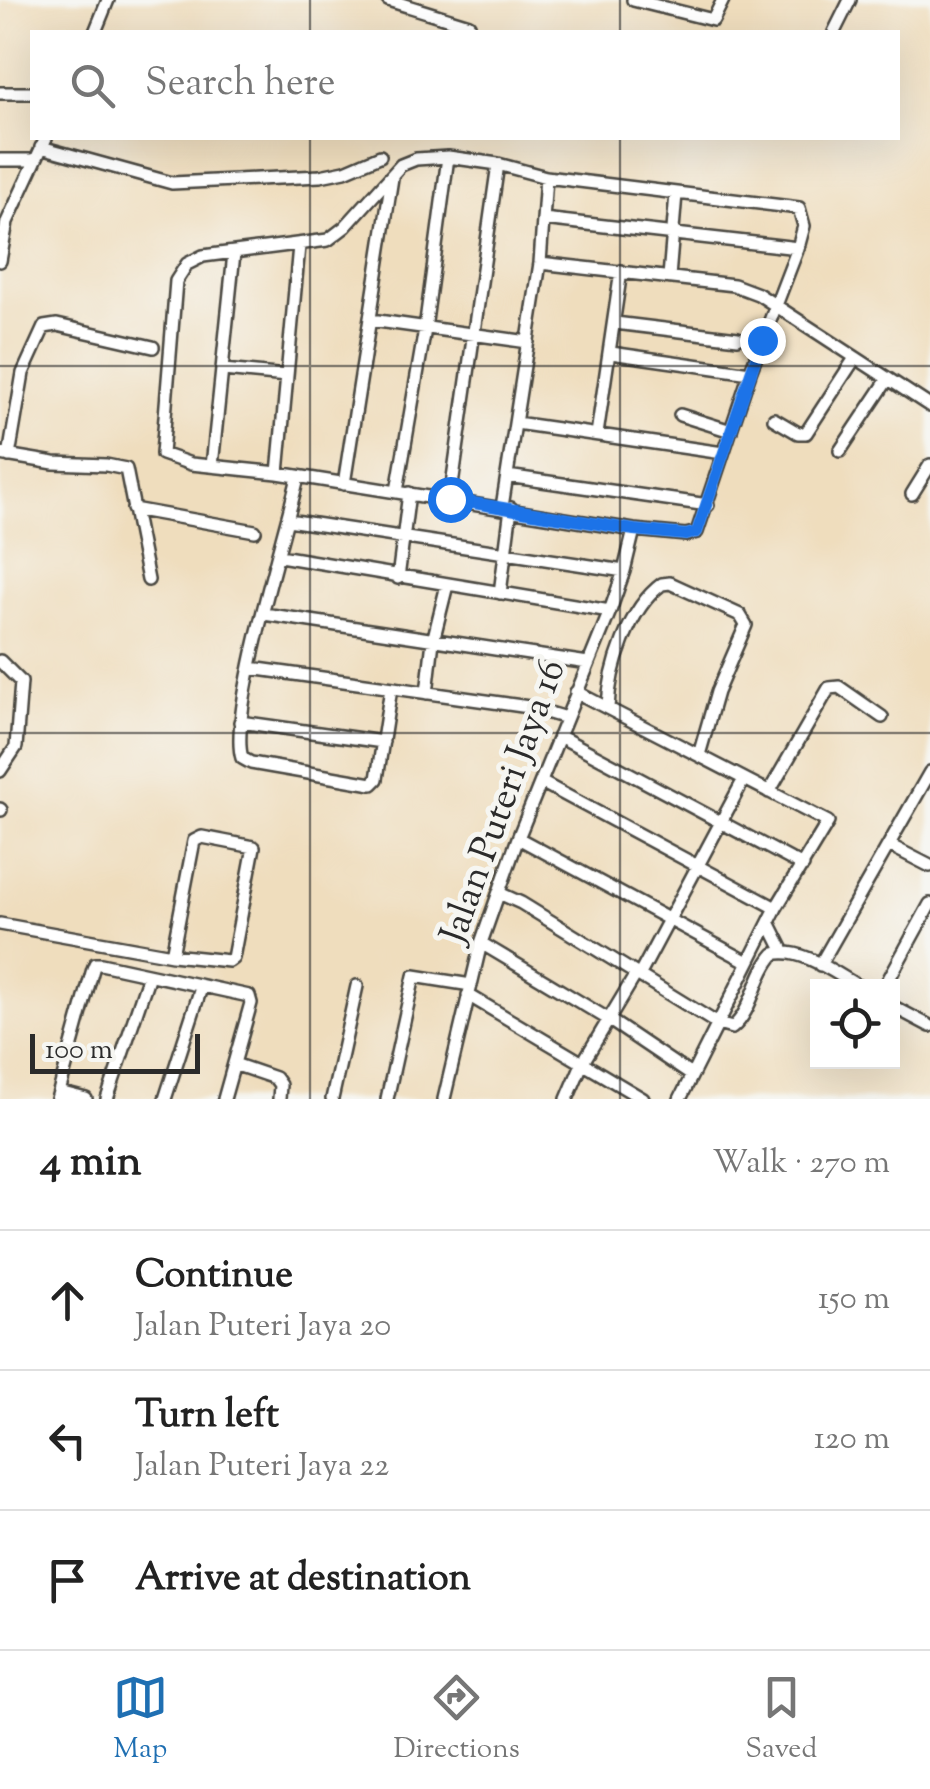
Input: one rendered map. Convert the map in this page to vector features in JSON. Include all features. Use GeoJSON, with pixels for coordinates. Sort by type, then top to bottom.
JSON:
{"type":"FeatureCollection","features":[{"type":"Feature","properties":{"kind":"street"},"geometry":{"type":"LineString","coordinates":[[96,30],[108,0]]}},
{"type":"Feature","properties":{"kind":"street"},"geometry":{"type":"LineString","coordinates":[[388,0],[469,24]]}},
{"type":"Feature","properties":{"kind":"street"},"geometry":{"type":"LineString","coordinates":[[632,0],[713,20],[723,0]]}},
{"type":"Feature","properties":{"kind":"street"},"geometry":{"type":"LineString","coordinates":[[835,30],[850,0]]}},
{"type":"Feature","properties":{"kind":"street"},"geometry":{"type":"LineString","coordinates":[[0,93],[30,93]]}},
{"type":"Feature","properties":{"kind":"street"},"geometry":{"type":"LineString","coordinates":[[0,258],[4,221],[44,142],[58,152],[172,183],[320,176],[345,171],[380,156]]}},
{"type":"Feature","properties":{"kind":"street"},"geometry":{"type":"LineString","coordinates":[[398,578],[403,492],[448,157]]}},
{"type":"Feature","properties":{"kind":"street"},"geometry":{"type":"LineString","coordinates":[[448,157],[498,164],[546,177],[799,208],[804,226],[798,248],[750,372],[697,532],[686,535],[634,530],[278,472],[191,464],[162,454],[176,281],[187,264],[203,256],[328,240],[346,227],[401,166],[416,159],[448,157]]}},
{"type":"Feature","properties":{"kind":"street"},"geometry":{"type":"LineString","coordinates":[[0,160],[34,160]]}},
{"type":"Feature","properties":{"kind":"street"},"geometry":{"type":"LineString","coordinates":[[450,499],[498,164]]}},
{"type":"Feature","properties":{"kind":"street"},"geometry":{"type":"LineString","coordinates":[[500,594],[507,476],[540,263],[546,177]]}},
{"type":"Feature","properties":{"kind":"street"},"geometry":{"type":"LineString","coordinates":[[344,484],[392,178]]}},
{"type":"Feature","properties":{"kind":"street"},"geometry":{"type":"LineString","coordinates":[[669,277],[676,194]]}},
{"type":"Feature","properties":{"kind":"street"},"geometry":{"type":"LineString","coordinates":[[544,219],[798,248]]}},
{"type":"Feature","properties":{"kind":"street"},"geometry":{"type":"LineString","coordinates":[[278,472],[299,246]]}},
{"type":"Feature","properties":{"kind":"street"},"geometry":{"type":"LineString","coordinates":[[212,466],[234,253]]}},
{"type":"Feature","properties":{"kind":"street"},"geometry":{"type":"LineString","coordinates":[[540,263],[734,286],[758,294],[930,406]]}},
{"type":"Feature","properties":{"kind":"street"},"geometry":{"type":"LineString","coordinates":[[597,434],[621,271]]}},
{"type":"Feature","properties":{"kind":"street"},"geometry":{"type":"LineString","coordinates":[[371,320],[528,342]]}},
{"type":"Feature","properties":{"kind":"street"},"geometry":{"type":"LineString","coordinates":[[614,323],[738,338]]}},
{"type":"Feature","properties":{"kind":"street"},"geometry":{"type":"LineString","coordinates":[[148,580],[126,469],[5,455],[23,373],[44,328],[58,326],[153,347]]}},
{"type":"Feature","properties":{"kind":"street"},"geometry":{"type":"LineString","coordinates":[[611,353],[750,372]]}},
{"type":"Feature","properties":{"kind":"street"},"geometry":{"type":"LineString","coordinates":[[774,419],[798,433],[806,433],[856,358]]}},
{"type":"Feature","properties":{"kind":"street"},"geometry":{"type":"LineString","coordinates":[[223,370],[287,376]]}},
{"type":"Feature","properties":{"kind":"street"},"geometry":{"type":"LineString","coordinates":[[840,452],[888,379]]}},
{"type":"Feature","properties":{"kind":"street"},"geometry":{"type":"LineString","coordinates":[[680,416],[730,431]]}},
{"type":"Feature","properties":{"kind":"street"},"geometry":{"type":"LineString","coordinates":[[516,423],[723,453]]}},
{"type":"Feature","properties":{"kind":"street"},"geometry":{"type":"LineString","coordinates":[[912,494],[930,465]]}},
{"type":"Feature","properties":{"kind":"street"},"geometry":{"type":"LineString","coordinates":[[507,476],[708,506]]}},
{"type":"Feature","properties":{"kind":"street"},"geometry":{"type":"LineString","coordinates":[[298,477],[240,722],[238,748],[242,758],[372,784],[377,779],[391,688]]}},
{"type":"Feature","properties":{"kind":"street"},"geometry":{"type":"LineString","coordinates":[[133,509],[255,532]]}},
{"type":"Feature","properties":{"kind":"street"},"geometry":{"type":"LineString","coordinates":[[288,520],[624,571]]}},
{"type":"Feature","properties":{"kind":"street","name":"Jalan Puteri Jaya 16"},"geometry":{"type":"LineString","coordinates":[[444,1099],[481,942],[518,838],[610,610],[634,530]]}},
{"type":"Feature","properties":{"kind":"street"},"geometry":{"type":"LineString","coordinates":[[280,556],[610,610]]}},
{"type":"Feature","properties":{"kind":"street"},"geometry":{"type":"LineString","coordinates":[[608,708],[608,686],[617,654],[640,608],[662,584],[670,584],[740,616],[746,625],[717,692],[699,756]]}},
{"type":"Feature","properties":{"kind":"street"},"geometry":{"type":"LineString","coordinates":[[427,694],[433,640],[447,585]]}},
{"type":"Feature","properties":{"kind":"street"},"geometry":{"type":"LineString","coordinates":[[264,614],[588,664]]}},
{"type":"Feature","properties":{"kind":"street"},"geometry":{"type":"LineString","coordinates":[[0,661],[22,682],[16,747],[0,771]]}},
{"type":"Feature","properties":{"kind":"street"},"geometry":{"type":"LineString","coordinates":[[251,668],[529,707],[566,718]]}},
{"type":"Feature","properties":{"kind":"street"},"geometry":{"type":"LineString","coordinates":[[769,792],[830,688],[840,687],[882,717]]}},
{"type":"Feature","properties":{"kind":"street"},"geometry":{"type":"LineString","coordinates":[[576,692],[828,822],[776,908],[680,1099]]}},
{"type":"Feature","properties":{"kind":"street"},"geometry":{"type":"LineString","coordinates":[[240,722],[383,742]]}},
{"type":"Feature","properties":{"kind":"street"},"geometry":{"type":"LineString","coordinates":[[559,736],[803,866]]}},
{"type":"Feature","properties":{"kind":"street"},"geometry":{"type":"LineString","coordinates":[[820,965],[930,772]]}},
{"type":"Feature","properties":{"kind":"street"},"geometry":{"type":"LineString","coordinates":[[567,1099],[582,1064],[699,869],[744,779]]}},
{"type":"Feature","properties":{"kind":"street"},"geometry":{"type":"LineString","coordinates":[[540,782],[776,908]]}},
{"type":"Feature","properties":{"kind":"street"},"geometry":{"type":"LineString","coordinates":[[0,924],[172,955],[224,962],[233,958],[255,852],[250,845],[202,837],[194,841],[172,955]]}},
{"type":"Feature","properties":{"kind":"street"},"geometry":{"type":"LineString","coordinates":[[518,838],[748,962]]}},
{"type":"Feature","properties":{"kind":"street"},"geometry":{"type":"LineString","coordinates":[[889,845],[930,866]]}},
{"type":"Feature","properties":{"kind":"street"},"geometry":{"type":"LineString","coordinates":[[498,893],[521,903],[718,1024],[732,1028],[739,1022],[766,962],[774,954],[784,952],[802,957],[845,979]]}},
{"type":"Feature","properties":{"kind":"street"},"geometry":{"type":"LineString","coordinates":[[889,979],[930,904]]}},
{"type":"Feature","properties":{"kind":"street"},"geometry":{"type":"LineString","coordinates":[[770,924],[784,952]]}},
{"type":"Feature","properties":{"kind":"street"},"geometry":{"type":"LineString","coordinates":[[481,942],[691,1076]]}},
{"type":"Feature","properties":{"kind":"street"},"geometry":{"type":"LineString","coordinates":[[86,1099],[58,1095],[95,964],[249,996],[251,1003],[224,1099]]}},
{"type":"Feature","properties":{"kind":"street"},"geometry":{"type":"LineString","coordinates":[[108,1099],[149,975]]}},
{"type":"Feature","properties":{"kind":"street"},"geometry":{"type":"LineString","coordinates":[[388,1099],[414,976],[469,990],[626,1094],[643,1099]]}},
{"type":"Feature","properties":{"kind":"street"},"geometry":{"type":"LineString","coordinates":[[332,1099],[357,986]]}},
{"type":"Feature","properties":{"kind":"street"},"geometry":{"type":"LineString","coordinates":[[164,1099],[201,988]]}},
{"type":"Feature","properties":{"kind":"street"},"geometry":{"type":"LineString","coordinates":[[900,1010],[929,1024]]}},
{"type":"Feature","properties":{"kind":"street"},"geometry":{"type":"LineString","coordinates":[[234,1064],[275,1078],[280,1085],[279,1099]]}},
{"type":"Feature","properties":{"kind":"route"},"geometry":{"type":"LineString","coordinates":[[450,499],[634,530],[686,535],[697,532],[762,340]]}}]}
